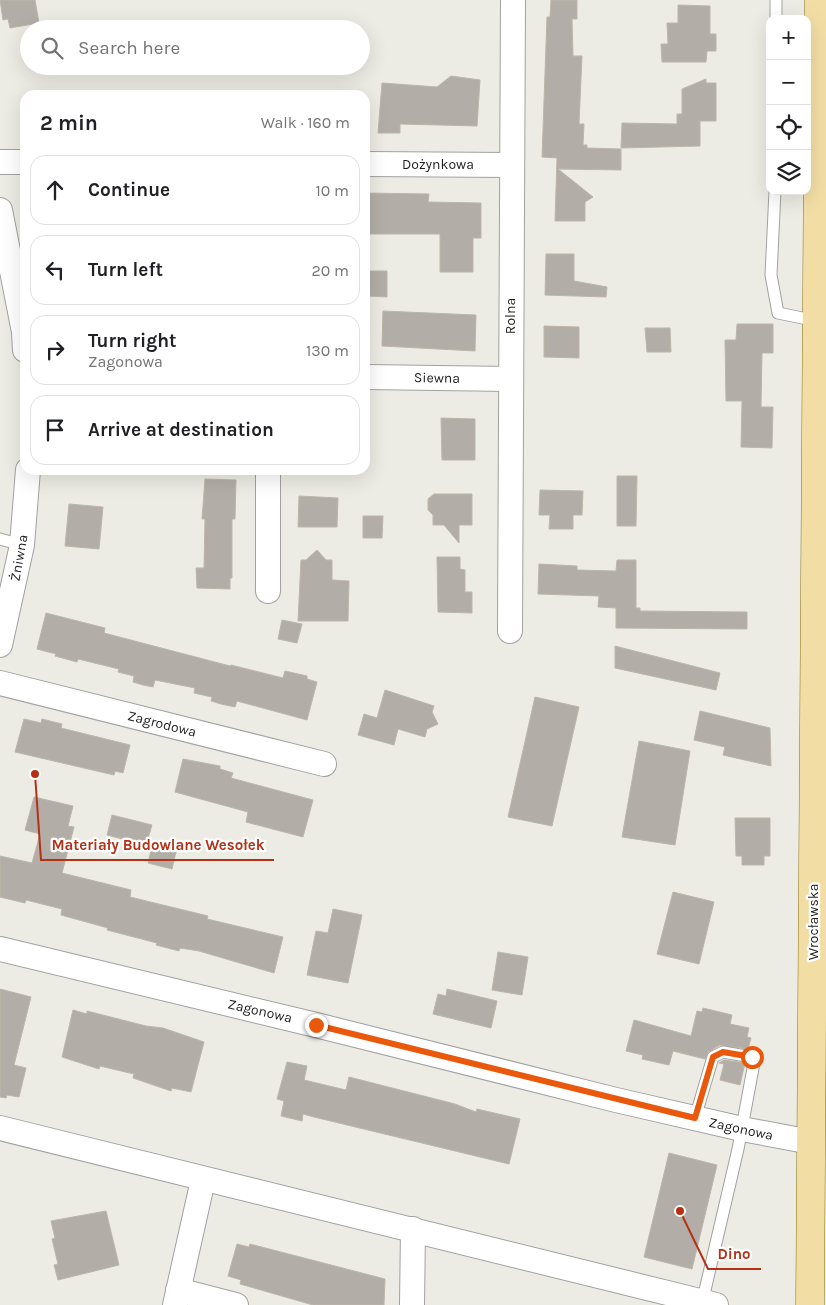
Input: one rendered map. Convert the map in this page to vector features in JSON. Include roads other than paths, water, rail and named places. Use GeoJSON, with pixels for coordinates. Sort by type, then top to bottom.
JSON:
{"type":"FeatureCollection","features":[{"type":"Feature","properties":{"kind":"main road","name":"Wrocławska"},"geometry":{"type":"LineString","coordinates":[[815,1290],[811,1142],[817,321],[813,121],[819,0]]}},
{"type":"Feature","properties":{"kind":"street","name":"Rolna"},"geometry":{"type":"LineString","coordinates":[[510,631],[513,0]]}},
{"type":"Feature","properties":{"kind":"street"},"geometry":{"type":"LineString","coordinates":[[0,162],[20,162]]}},
{"type":"Feature","properties":{"kind":"street","name":"Dożynkowa"},"geometry":{"type":"LineString","coordinates":[[370,164],[511,165]]}},
{"type":"Feature","properties":{"kind":"street"},"geometry":{"type":"LineString","coordinates":[[0,210],[20,322]]}},
{"type":"Feature","properties":{"kind":"street","name":"Siewna"},"geometry":{"type":"LineString","coordinates":[[370,377],[510,379]]}},
{"type":"Feature","properties":{"kind":"street","name":"Żniwna"},"geometry":{"type":"LineString","coordinates":[[0,645],[11,542],[27,475]]}},
{"type":"Feature","properties":{"kind":"street"},"geometry":{"type":"LineString","coordinates":[[268,475],[268,591]]}},
{"type":"Feature","properties":{"kind":"street","name":"Zagrodowa"},"geometry":{"type":"LineString","coordinates":[[0,683],[324,764]]}},
{"type":"Feature","properties":{"kind":"street","name":"Zagonowa"},"geometry":{"type":"LineString","coordinates":[[0,949],[742,1130],[811,1142]]}},
{"type":"Feature","properties":{"kind":"street"},"geometry":{"type":"LineString","coordinates":[[0,1128],[203,1180],[413,1229],[707,1304]]}},
{"type":"Feature","properties":{"kind":"street"},"geometry":{"type":"LineString","coordinates":[[203,1180],[177,1298],[236,1305]]}},
{"type":"Feature","properties":{"kind":"street"},"geometry":{"type":"LineString","coordinates":[[412,1305],[413,1229]]}},
{"type":"Feature","properties":{"kind":"lane"},"geometry":{"type":"LineString","coordinates":[[776,0],[776,15]]}},
{"type":"Feature","properties":{"kind":"lane"},"geometry":{"type":"LineString","coordinates":[[775,195],[771,275],[778,313],[817,321]]}},
{"type":"Feature","properties":{"kind":"lane"},"geometry":{"type":"LineString","coordinates":[[695,1118],[713,1057],[723,1052],[752,1057],[754,1064],[742,1130],[707,1304]]}},
{"type":"Feature","properties":{"kind":"place","name":"Materiały Budowlane Wesołek"},"geometry":{"type":"Point","coordinates":[35,774]}},
{"type":"Feature","properties":{"kind":"place","name":"Dino"},"geometry":{"type":"Point","coordinates":[680,1211]}}]}
